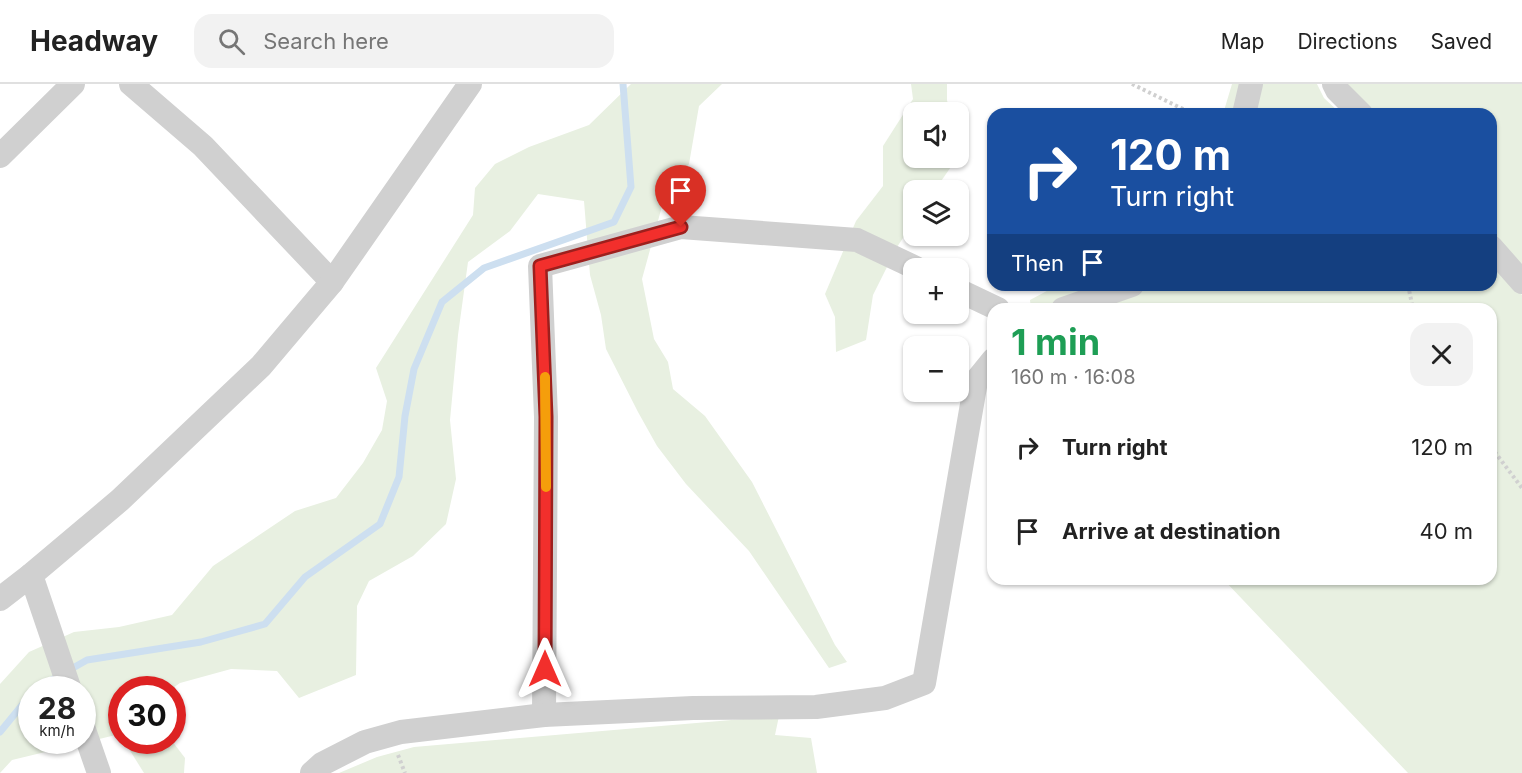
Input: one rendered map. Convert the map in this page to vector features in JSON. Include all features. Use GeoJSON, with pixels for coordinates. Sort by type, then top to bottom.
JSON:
{"type":"FeatureCollection","features":[{"type":"Feature","properties":{"kind":"street"},"geometry":{"type":"LineString","coordinates":[[0,156],[73,84]]}},
{"type":"Feature","properties":{"kind":"street"},"geometry":{"type":"LineString","coordinates":[[131,84],[202,146],[332,282]]}},
{"type":"Feature","properties":{"kind":"street"},"geometry":{"type":"LineString","coordinates":[[0,599],[120,500],[261,366],[332,282],[470,84]]}},
{"type":"Feature","properties":{"kind":"street"},"geometry":{"type":"LineString","coordinates":[[1245,108],[1251,84]]}},
{"type":"Feature","properties":{"kind":"street"},"geometry":{"type":"LineString","coordinates":[[1334,84],[1355,108]]}},
{"type":"Feature","properties":{"kind":"street"},"geometry":{"type":"LineString","coordinates":[[544,715],[546,417],[540,266],[681,227],[857,240],[903,262]]}},
{"type":"Feature","properties":{"kind":"street"},"geometry":{"type":"LineString","coordinates":[[1497,254],[1522,282]]}},
{"type":"Feature","properties":{"kind":"street"},"geometry":{"type":"LineString","coordinates":[[1081,303],[1115,291]]}},
{"type":"Feature","properties":{"kind":"street"},"geometry":{"type":"LineString","coordinates":[[969,295],[987,304]]}},
{"type":"Feature","properties":{"kind":"street"},"geometry":{"type":"LineString","coordinates":[[312,773],[322,764],[365,742],[400,732],[544,715],[693,708],[816,707],[885,699],[924,683],[976,381],[987,367]]}},
{"type":"Feature","properties":{"kind":"street"},"geometry":{"type":"LineString","coordinates":[[31,575],[65,676]]}},
{"type":"Feature","properties":{"kind":"street"},"geometry":{"type":"LineString","coordinates":[[92,754],[99,773]]}},
{"type":"Feature","properties":{"kind":"path"},"geometry":{"type":"LineString","coordinates":[[1132,84],[1182,108]]}},
{"type":"Feature","properties":{"kind":"path"},"geometry":{"type":"LineString","coordinates":[[1497,455],[1522,488]]}},
{"type":"Feature","properties":{"kind":"green space"},"geometry":{"type":"Polygon","coordinates":[[[631,84],[722,84],[699,106],[689,164],[664,199],[642,279],[654,339],[668,362],[673,389],[705,416],[752,482],[835,645],[847,662],[829,668],[749,551],[686,484],[657,446],[606,349],[601,315],[590,275],[584,201],[538,194],[510,231],[468,262],[450,420],[456,479],[446,524],[413,556],[369,581],[357,606],[356,675],[299,698],[277,671],[231,669],[186,681],[186,676],[108,676],[108,737],[96,740],[96,676],[18,676],[18,754],[37,754],[12,760],[0,773],[0,684],[29,652],[74,632],[119,627],[172,615],[213,566],[295,511],[336,498],[363,463],[382,430],[387,401],[376,368],[473,215],[475,188],[495,164],[529,147],[589,125],[631,84]]]}},
{"type":"Feature","properties":{"kind":"green space"},"geometry":{"type":"Polygon","coordinates":[[[911,84],[947,84],[948,102],[911,102],[913,99],[911,84]]]}},
{"type":"Feature","properties":{"kind":"green space"},"geometry":{"type":"Polygon","coordinates":[[[1232,84],[1317,84],[1324,98],[1335,108],[1225,108],[1232,84]]]}},
{"type":"Feature","properties":{"kind":"green space"},"geometry":{"type":"Polygon","coordinates":[[[1346,84],[1522,84],[1522,269],[1497,241],[1497,108],[1370,108],[1346,84]]]}},
{"type":"Feature","properties":{"kind":"green space"},"geometry":{"type":"Polygon","coordinates":[[[903,115],[903,168],[950,168],[942,180],[903,180],[903,238],[873,295],[866,340],[836,352],[835,317],[825,294],[856,221],[883,186],[883,146],[903,115]]]}},
{"type":"Feature","properties":{"kind":"green space"},"geometry":{"type":"Polygon","coordinates":[[[1497,267],[1522,295],[1522,773],[1408,773],[1229,585],[1497,585],[1497,303],[1030,303],[1030,300],[1047,291],[1497,291],[1497,267]]]}},
{"type":"Feature","properties":{"kind":"green space"},"geometry":{"type":"Polygon","coordinates":[[[779,716],[775,735],[811,738],[817,773],[339,773],[377,757],[414,747],[779,716]]]}},
{"type":"Feature","properties":{"kind":"green space"},"geometry":{"type":"Polygon","coordinates":[[[132,754],[182,754],[185,758],[184,773],[144,773],[132,754]]]}},
{"type":"Feature","properties":{"kind":"waterway"},"geometry":{"type":"LineString","coordinates":[[59,676],[87,660],[201,642],[265,624],[305,577],[380,524],[399,477],[405,416],[414,369],[442,302],[484,268],[614,222],[631,187],[623,84]]}},
{"type":"Feature","properties":{"kind":"waterway"},"geometry":{"type":"LineString","coordinates":[[0,732],[18,710]]}},
{"type":"Feature","properties":{"kind":"slow traffic"},"geometry":{"type":"LineString","coordinates":[[545,377],[546,487]]}},
{"type":"Feature","properties":{"kind":"route"},"geometry":{"type":"LineString","coordinates":[[545,669],[546,417],[540,266],[681,227]]}}]}
